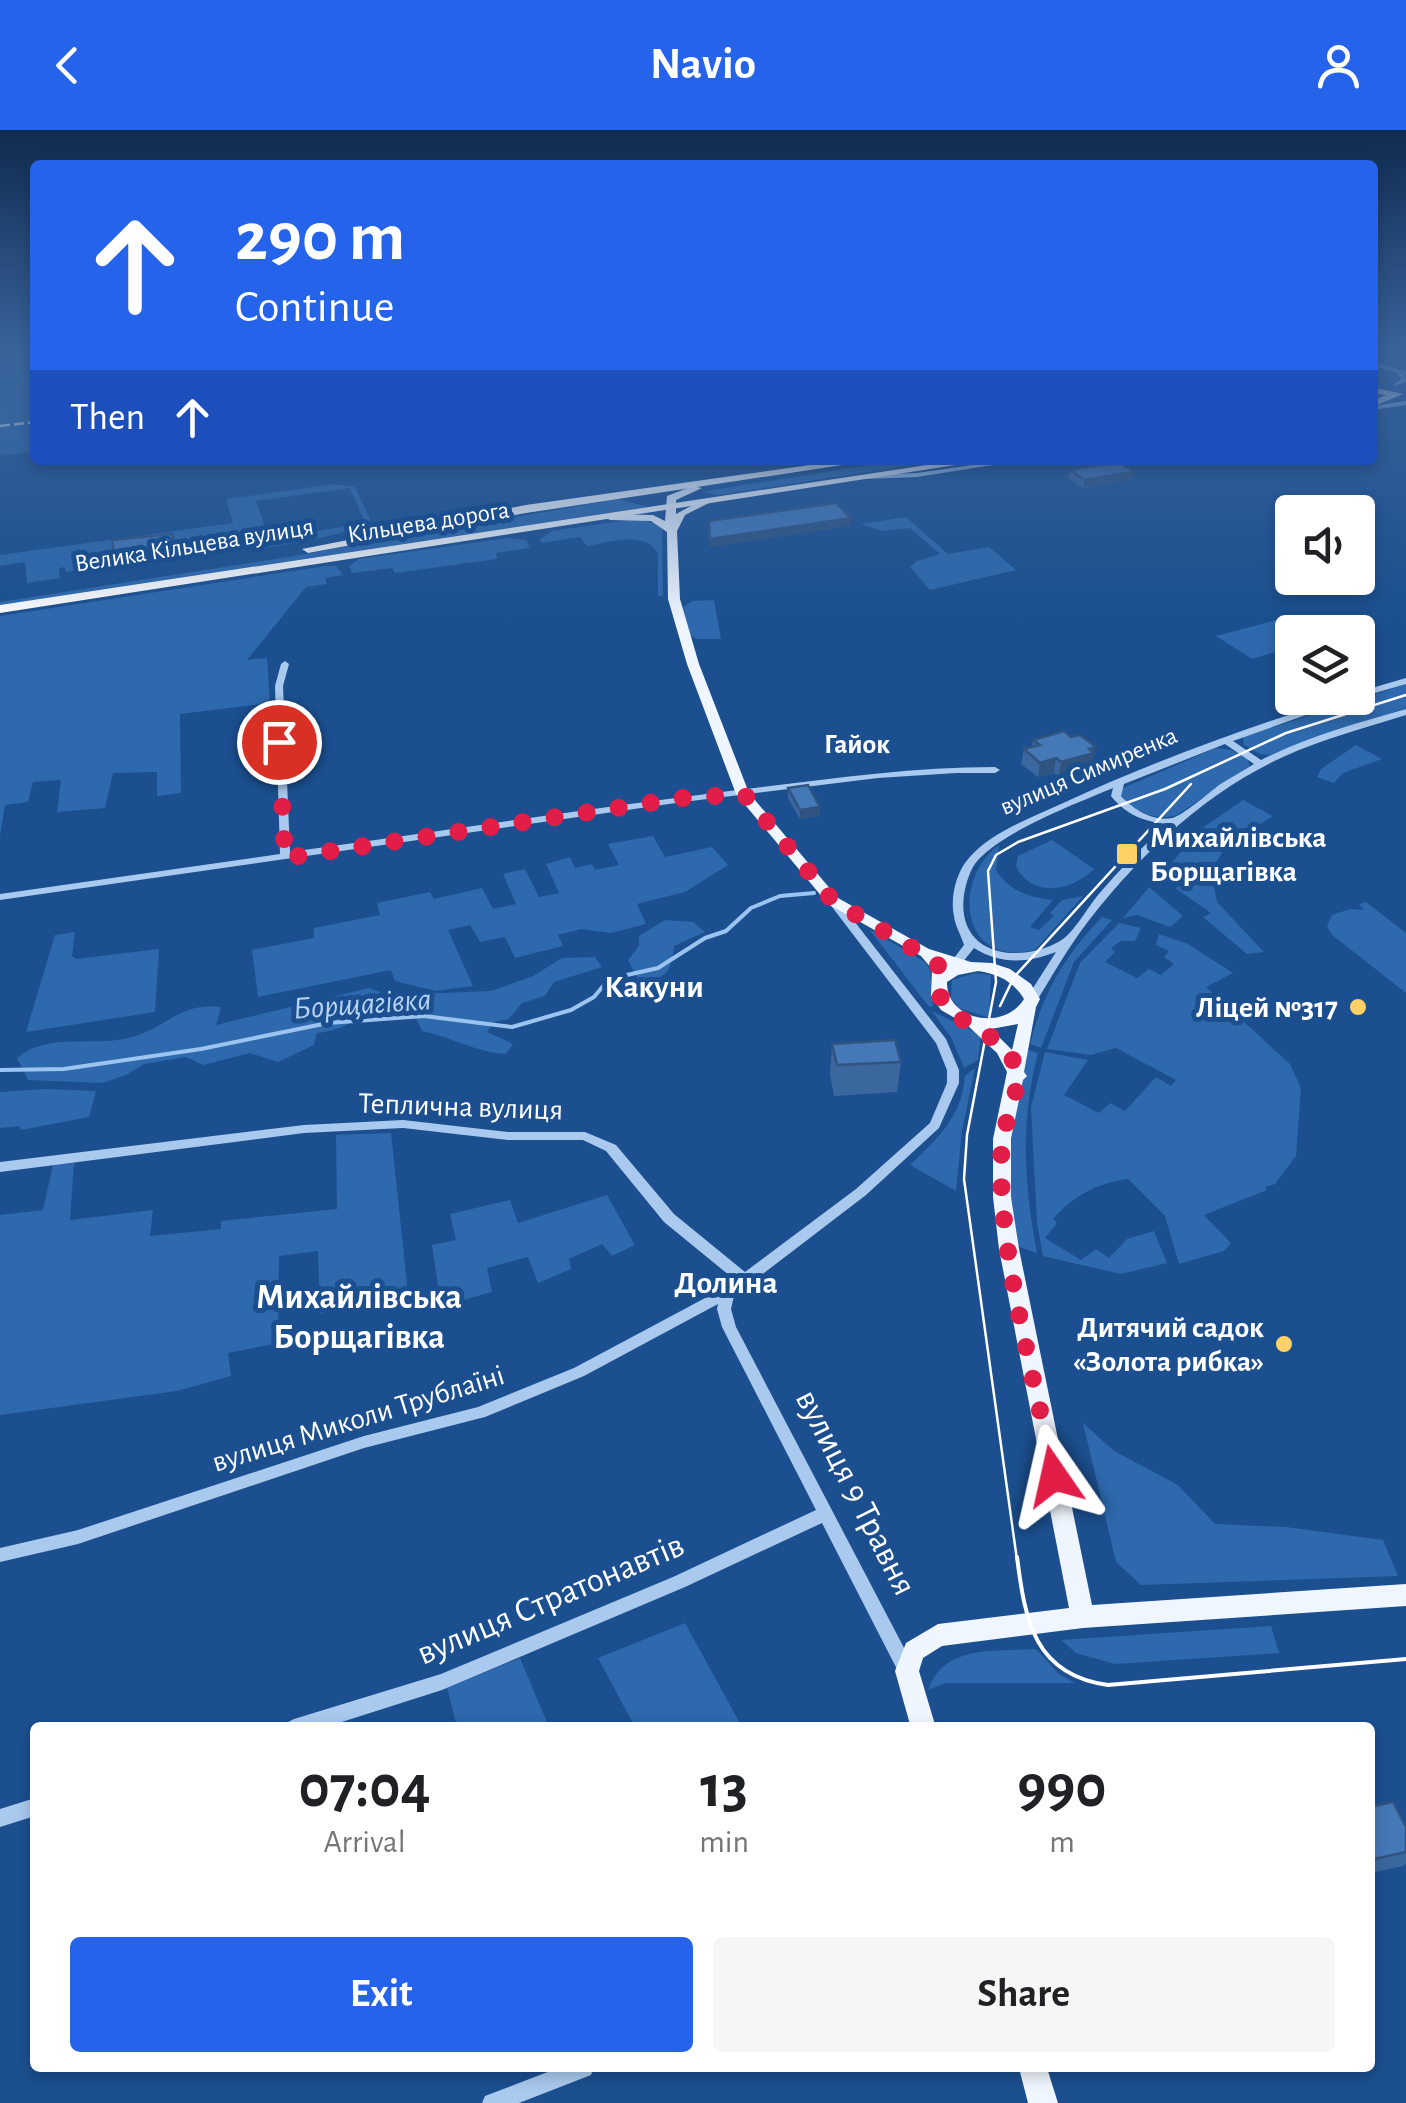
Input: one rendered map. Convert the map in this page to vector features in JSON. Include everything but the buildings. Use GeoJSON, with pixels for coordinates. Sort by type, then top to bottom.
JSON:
{"type":"FeatureCollection","features":[{"type":"Feature","properties":{"kind":"highway","name":"Велика Кільцева вулиця"},"geometry":{"type":"LineString","coordinates":[[0,598],[271,556],[526,509],[834,465]]}},
{"type":"Feature","properties":{"kind":"highway","name":"Кільцева дорога"},"geometry":{"type":"LineString","coordinates":[[0,609],[949,465]]}},
{"type":"Feature","properties":{"kind":"highway"},"geometry":{"type":"LineString","coordinates":[[723,481],[691,492],[696,497],[736,498]]}},
{"type":"Feature","properties":{"kind":"main road"},"geometry":{"type":"LineString","coordinates":[[668,508],[674,495],[697,488]]}},
{"type":"Feature","properties":{"kind":"main road"},"geometry":{"type":"LineString","coordinates":[[610,517],[653,518],[671,529],[681,513],[706,502]]}},
{"type":"Feature","properties":{"kind":"main road","name":"вулиця Миколи Трублаїні"},"geometry":{"type":"LineString","coordinates":[[668,508],[677,614],[744,794],[833,901]]}},
{"type":"Feature","properties":{"kind":"main road"},"geometry":{"type":"LineString","coordinates":[[833,901],[924,952],[940,968],[954,971],[988,967],[1014,977],[1028,989],[1031,1004],[1002,1139],[1004,1214],[1083,1617]]}},
{"type":"Feature","properties":{"kind":"main road"},"geometry":{"type":"LineString","coordinates":[[954,971],[938,996],[943,1004],[993,1038],[1018,1076]]}},
{"type":"Feature","properties":{"kind":"main road"},"geometry":{"type":"LineString","coordinates":[[970,1021],[997,1024],[1031,1004]]}},
{"type":"Feature","properties":{"kind":"main road"},"geometry":{"type":"LineString","coordinates":[[907,1670],[914,1651],[938,1635],[1083,1617],[1406,1595]]}},
{"type":"Feature","properties":{"kind":"main road","name":"вулиця 9 Травня"},"geometry":{"type":"LineString","coordinates":[[907,1670],[922,1722]]}},
{"type":"Feature","properties":{"kind":"main road"},"geometry":{"type":"LineString","coordinates":[[1034,2072],[1043,2103]]}},
{"type":"Feature","properties":{"kind":"street"},"geometry":{"type":"LineString","coordinates":[[862,478],[986,465]]}},
{"type":"Feature","properties":{"kind":"street"},"geometry":{"type":"LineString","coordinates":[[285,664],[278,686],[285,858]]}},
{"type":"Feature","properties":{"kind":"street"},"geometry":{"type":"LineString","coordinates":[[1375,690],[1406,681]]}},
{"type":"Feature","properties":{"kind":"street"},"geometry":{"type":"LineString","coordinates":[[1031,1004],[1065,943],[1126,870],[1178,821],[1261,764],[1406,712]]}},
{"type":"Feature","properties":{"kind":"street","name":"вулиця Симиренка"},"geometry":{"type":"LineString","coordinates":[[970,938],[960,919],[958,899],[974,856],[1012,831],[1119,784],[1301,715]]}},
{"type":"Feature","properties":{"kind":"street"},"geometry":{"type":"LineString","coordinates":[[1226,741],[1261,764]]}},
{"type":"Feature","properties":{"kind":"street"},"geometry":{"type":"LineString","coordinates":[[0,898],[683,798],[744,794],[864,775],[995,770]]}},
{"type":"Feature","properties":{"kind":"street"},"geometry":{"type":"LineString","coordinates":[[1119,784],[1115,794],[1118,801],[1160,821],[1178,821]]}},
{"type":"Feature","properties":{"kind":"street","name":"вулиця Миколи Трублаїні"},"geometry":{"type":"LineString","coordinates":[[0,1555],[78,1537],[364,1442],[480,1413],[579,1372],[745,1280],[908,1152],[936,1125],[952,1092],[952,1070],[942,1042],[833,901]]}},
{"type":"Feature","properties":{"kind":"street"},"geometry":{"type":"LineString","coordinates":[[970,938],[984,951],[1013,958],[1034,956],[1065,943]]}},
{"type":"Feature","properties":{"kind":"street"},"geometry":{"type":"LineString","coordinates":[[954,971],[969,950],[970,938]]}},
{"type":"Feature","properties":{"kind":"street","name":"Теплична вулиця"},"geometry":{"type":"LineString","coordinates":[[0,1168],[304,1128],[403,1124],[508,1136],[585,1136],[611,1148],[669,1218],[745,1280]]}},
{"type":"Feature","properties":{"kind":"street","name":"вулиця 9 Травня"},"geometry":{"type":"LineString","coordinates":[[727,1293],[724,1309],[729,1328],[907,1670]]}},
{"type":"Feature","properties":{"kind":"street","name":"вулиця Стратонавтів"},"geometry":{"type":"LineString","coordinates":[[313,1722],[442,1682],[678,1582],[826,1513]]}},
{"type":"Feature","properties":{"kind":"street"},"geometry":{"type":"LineString","coordinates":[[0,1818],[30,1809]]}},
{"type":"Feature","properties":{"kind":"street"},"geometry":{"type":"LineString","coordinates":[[492,2103],[573,2072]]}},
{"type":"Feature","properties":{"kind":"shaded area"},"geometry":{"type":"Polygon","coordinates":[[[0,443],[30,443],[30,452],[0,456],[0,443]]]}},
{"type":"Feature","properties":{"kind":"shaded area"},"geometry":{"type":"Polygon","coordinates":[[[868,465],[913,465],[718,495],[701,492],[868,465]]]}},
{"type":"Feature","properties":{"kind":"shaded area"},"geometry":{"type":"Polygon","coordinates":[[[336,484],[355,487],[370,519],[367,527],[310,540],[307,533],[365,523],[350,488],[256,501],[269,539],[297,535],[300,542],[270,547],[225,542],[173,545],[107,554],[108,562],[97,563],[88,558],[80,563],[81,570],[66,572],[65,567],[59,568],[60,578],[27,583],[25,562],[0,566],[0,555],[233,523],[226,499],[336,484]]]}},
{"type":"Feature","properties":{"kind":"shaded area"},"geometry":{"type":"Polygon","coordinates":[[[619,499],[648,507],[0,605],[0,602],[619,499]]]}},
{"type":"Feature","properties":{"kind":"shaded area"},"geometry":{"type":"Polygon","coordinates":[[[906,517],[948,554],[989,547],[1016,570],[930,590],[910,567],[940,554],[910,528],[882,531],[861,524],[906,517]]]}},
{"type":"Feature","properties":{"kind":"shaded area"},"geometry":{"type":"Polygon","coordinates":[[[635,519],[656,523],[662,529],[663,596],[658,596],[658,554],[645,542],[626,540],[587,546],[580,537],[541,543],[540,539],[552,531],[635,519]]]}},
{"type":"Feature","properties":{"kind":"shaded area"},"geometry":{"type":"Polygon","coordinates":[[[507,538],[526,540],[530,548],[496,553],[497,559],[395,573],[392,568],[352,573],[349,566],[359,559],[507,538]]]}},
{"type":"Feature","properties":{"kind":"shaded area"},"geometry":{"type":"Polygon","coordinates":[[[336,566],[343,575],[325,578],[327,584],[306,587],[247,660],[267,658],[270,703],[180,714],[181,793],[157,796],[157,772],[113,773],[105,808],[57,812],[61,780],[33,782],[28,802],[5,805],[0,836],[0,616],[336,566]]]}},
{"type":"Feature","properties":{"kind":"shaded area"},"geometry":{"type":"Polygon","coordinates":[[[714,600],[721,639],[696,639],[690,635],[682,608],[692,601],[714,600]]]}},
{"type":"Feature","properties":{"kind":"shaded area"},"geometry":{"type":"Polygon","coordinates":[[[1275,620],[1275,652],[1252,659],[1216,636],[1275,620]]]}},
{"type":"Feature","properties":{"kind":"shaded area"},"geometry":{"type":"Polygon","coordinates":[[[1406,684],[1406,708],[1273,755],[1260,754],[1244,745],[1243,737],[1311,715],[1375,715],[1375,694],[1406,684]]]}},
{"type":"Feature","properties":{"kind":"shaded area"},"geometry":{"type":"Polygon","coordinates":[[[1356,745],[1382,759],[1343,773],[1334,783],[1317,777],[1321,769],[1356,745]]]}},
{"type":"Feature","properties":{"kind":"shaded area"},"geometry":{"type":"Polygon","coordinates":[[[1216,748],[1232,750],[1247,759],[1250,766],[1177,815],[1160,817],[1145,813],[1119,793],[1123,788],[1216,748]]]}},
{"type":"Feature","properties":{"kind":"shaded area"},"geometry":{"type":"Polygon","coordinates":[[[1243,800],[1273,816],[1227,844],[1211,871],[1217,902],[1264,952],[1247,954],[1203,917],[1211,913],[1175,888],[1182,885],[1165,871],[1198,831],[1243,800]]]}},
{"type":"Feature","properties":{"kind":"shaded area"},"geometry":{"type":"Polygon","coordinates":[[[653,836],[665,857],[712,847],[728,865],[685,892],[637,904],[646,924],[611,933],[581,929],[558,935],[563,946],[515,958],[505,937],[480,942],[470,925],[448,930],[473,986],[435,991],[395,981],[391,970],[258,997],[252,950],[314,938],[314,928],[380,915],[377,903],[430,892],[434,899],[482,888],[493,909],[516,904],[503,874],[525,869],[539,897],[559,893],[546,864],[570,857],[575,868],[592,864],[595,870],[619,865],[608,844],[653,836]]]}},
{"type":"Feature","properties":{"kind":"shaded area"},"geometry":{"type":"Polygon","coordinates":[[[1052,840],[1094,869],[1075,882],[1053,888],[1023,877],[1016,866],[1018,856],[1052,840]]]}},
{"type":"Feature","properties":{"kind":"shaded area"},"geometry":{"type":"Polygon","coordinates":[[[999,845],[996,870],[1007,883],[1028,895],[1053,900],[1030,927],[1039,930],[1054,916],[1050,913],[1062,900],[1083,896],[1035,950],[1010,952],[991,946],[978,934],[971,917],[974,878],[999,845]]]}},
{"type":"Feature","properties":{"kind":"shaded area"},"geometry":{"type":"Polygon","coordinates":[[[1149,887],[1183,916],[1170,927],[1137,915],[1123,918],[1149,887]]]}},
{"type":"Feature","properties":{"kind":"shaded area"},"geometry":{"type":"Polygon","coordinates":[[[1366,902],[1406,933],[1406,993],[1331,934],[1327,926],[1332,915],[1350,909],[1364,910],[1359,904],[1366,902]]]}},
{"type":"Feature","properties":{"kind":"shaded area"},"geometry":{"type":"Polygon","coordinates":[[[1102,917],[1112,920],[1074,962],[1041,1048],[1030,1044],[1057,976],[1102,917]]]}},
{"type":"Feature","properties":{"kind":"shaded area"},"geometry":{"type":"Polygon","coordinates":[[[665,920],[693,922],[705,932],[674,946],[666,973],[640,983],[628,960],[639,946],[639,936],[665,920]]]}},
{"type":"Feature","properties":{"kind":"shaded area"},"geometry":{"type":"Polygon","coordinates":[[[1119,923],[1141,928],[1135,941],[1121,941],[1111,948],[1115,952],[1105,962],[1137,978],[1149,969],[1161,975],[1174,964],[1164,957],[1169,951],[1156,945],[1159,934],[1188,944],[1233,973],[1206,987],[1290,1064],[1301,1088],[1296,1156],[1275,1184],[1204,1215],[1231,1243],[1224,1251],[1179,1264],[1165,1216],[1128,1179],[1086,1192],[1053,1219],[1057,1223],[1045,1238],[1081,1260],[1096,1249],[1109,1258],[1127,1239],[1154,1231],[1167,1263],[1121,1274],[1043,1256],[1037,1223],[1031,1107],[1045,1052],[1088,1060],[1064,1095],[1099,1113],[1110,1103],[1125,1111],[1156,1077],[1171,1086],[1176,1080],[1116,1048],[1091,1055],[1047,1049],[1080,963],[1119,923]]]}},
{"type":"Feature","properties":{"kind":"shaded area"},"geometry":{"type":"Polygon","coordinates":[[[869,929],[925,962],[930,970],[933,1006],[929,1007],[869,929]]]}},
{"type":"Feature","properties":{"kind":"shaded area"},"geometry":{"type":"Polygon","coordinates":[[[75,932],[72,956],[76,959],[159,949],[155,1012],[26,1032],[55,935],[75,932]]]}},
{"type":"Feature","properties":{"kind":"shaded area"},"geometry":{"type":"Polygon","coordinates":[[[595,957],[602,967],[554,982],[545,996],[522,1003],[509,1019],[494,1022],[487,1032],[513,1044],[506,1054],[422,1031],[411,1007],[416,994],[491,991],[533,976],[562,958],[595,957]]]}},
{"type":"Feature","properties":{"kind":"shaded area"},"geometry":{"type":"Polygon","coordinates":[[[975,973],[991,975],[989,1018],[959,1008],[951,998],[952,980],[975,973]]]}},
{"type":"Feature","properties":{"kind":"shaded area"},"geometry":{"type":"Polygon","coordinates":[[[369,988],[385,994],[371,1009],[346,1025],[317,1033],[314,1045],[278,1062],[250,1053],[203,1065],[186,1057],[144,1064],[102,1083],[28,1080],[17,1058],[57,1042],[132,1037],[195,1008],[221,1007],[216,1025],[369,988]]]}},
{"type":"Feature","properties":{"kind":"shaded area"},"geometry":{"type":"Polygon","coordinates":[[[932,1011],[981,1035],[978,1060],[964,1068],[952,1039],[932,1011]]]}},
{"type":"Feature","properties":{"kind":"shaded area"},"geometry":{"type":"Polygon","coordinates":[[[1028,1050],[1038,1053],[1026,1128],[1029,1202],[1037,1253],[1014,1245],[1009,1194],[1014,1124],[1028,1050]]]}},
{"type":"Feature","properties":{"kind":"shaded area"},"geometry":{"type":"Polygon","coordinates":[[[975,1068],[962,1131],[956,1191],[910,1165],[954,1115],[965,1076],[975,1068]]]}},
{"type":"Feature","properties":{"kind":"shaded area"},"geometry":{"type":"Polygon","coordinates":[[[96,1091],[89,1117],[21,1130],[19,1126],[0,1128],[0,1092],[96,1091]]]}},
{"type":"Feature","properties":{"kind":"shaded area"},"geometry":{"type":"Polygon","coordinates":[[[391,1133],[408,1293],[320,1314],[318,1251],[279,1256],[278,1343],[228,1353],[231,1376],[177,1391],[0,1415],[0,1215],[43,1210],[53,1165],[74,1163],[70,1220],[153,1210],[150,1236],[221,1229],[221,1221],[337,1209],[336,1135],[391,1133]]]}},
{"type":"Feature","properties":{"kind":"shaded area"},"geometry":{"type":"Polygon","coordinates":[[[607,1195],[635,1245],[612,1256],[602,1244],[569,1259],[571,1269],[538,1283],[528,1257],[487,1268],[492,1292],[441,1306],[432,1245],[456,1240],[450,1214],[510,1200],[518,1223],[607,1195]]]}},
{"type":"Feature","properties":{"kind":"shaded area"},"geometry":{"type":"Polygon","coordinates":[[[1083,1423],[1114,1451],[1178,1485],[1215,1524],[1286,1527],[1383,1540],[1398,1576],[1141,1585],[1116,1562],[1083,1423]]]}},
{"type":"Feature","properties":{"kind":"shaded area"},"geometry":{"type":"Polygon","coordinates":[[[685,1623],[739,1722],[632,1722],[598,1658],[685,1623]]]}},
{"type":"Feature","properties":{"kind":"shaded area"},"geometry":{"type":"Polygon","coordinates":[[[1271,1626],[1279,1653],[1115,1664],[1076,1653],[1061,1640],[1271,1626]]]}},
{"type":"Feature","properties":{"kind":"shaded area"},"geometry":{"type":"Polygon","coordinates":[[[1036,1649],[1059,1674],[1075,1683],[946,1683],[928,1690],[936,1675],[958,1658],[988,1651],[1036,1649]]]}},
{"type":"Feature","properties":{"kind":"shaded area"},"geometry":{"type":"Polygon","coordinates":[[[520,1658],[547,1722],[456,1722],[447,1688],[520,1658]]]}},
{"type":"Feature","properties":{"kind":"waterway","name":"Борщагівка"},"geometry":{"type":"LineString","coordinates":[[0,1070],[64,1069],[201,1049],[328,1023],[424,1016],[512,1027],[571,1010],[594,997],[609,979],[658,968],[705,938],[726,931],[751,908],[780,896],[814,893]]}},
{"type":"Feature","properties":{"kind":"tram line"},"geometry":{"type":"LineString","coordinates":[[1017,1560],[964,1179],[967,1135],[996,982],[988,871],[996,855],[1018,842],[1165,789],[1286,733],[1406,695]]}},
{"type":"Feature","properties":{"kind":"tram line"},"geometry":{"type":"LineString","coordinates":[[1000,1006],[1014,977],[1191,784]]}},
{"type":"Feature","properties":{"kind":"tram line"},"geometry":{"type":"LineString","coordinates":[[1017,1557],[1024,1602],[1038,1641],[1064,1670],[1083,1679],[1108,1685],[1406,1659]]}},
{"type":"Feature","properties":{"kind":"place","name":"Михайлівська Борщагівка"},"geometry":{"type":"Point","coordinates":[1127,854]}},
{"type":"Feature","properties":{"kind":"place","name":"Ліцей №317"},"geometry":{"type":"Point","coordinates":[1358,1007]}},
{"type":"Feature","properties":{"kind":"place","name":"Дитячий садок «Золота рибка»"},"geometry":{"type":"Point","coordinates":[1284,1344]}},
{"type":"Feature","properties":{"kind":"district","name":"Гайок"},"geometry":{"type":"Point","coordinates":[857,743]}},
{"type":"Feature","properties":{"kind":"district","name":"Какуни"},"geometry":{"type":"Point","coordinates":[654,986]}},
{"type":"Feature","properties":{"kind":"district","name":"Долина"},"geometry":{"type":"Point","coordinates":[726,1282]}},
{"type":"Feature","properties":{"kind":"district","name":"Михайлівська Борщагівка"},"geometry":{"type":"Point","coordinates":[359,1316]}},
{"type":"Feature","properties":{"kind":"route"},"geometry":{"type":"LineString","coordinates":[[279,742],[285,858],[683,798],[744,794],[759,817],[833,901],[936,962],[941,979],[938,996],[943,1004],[988,1032],[1004,1050],[1018,1076],[1002,1139],[1002,1197],[1008,1249],[1054,1476]]}}]}
